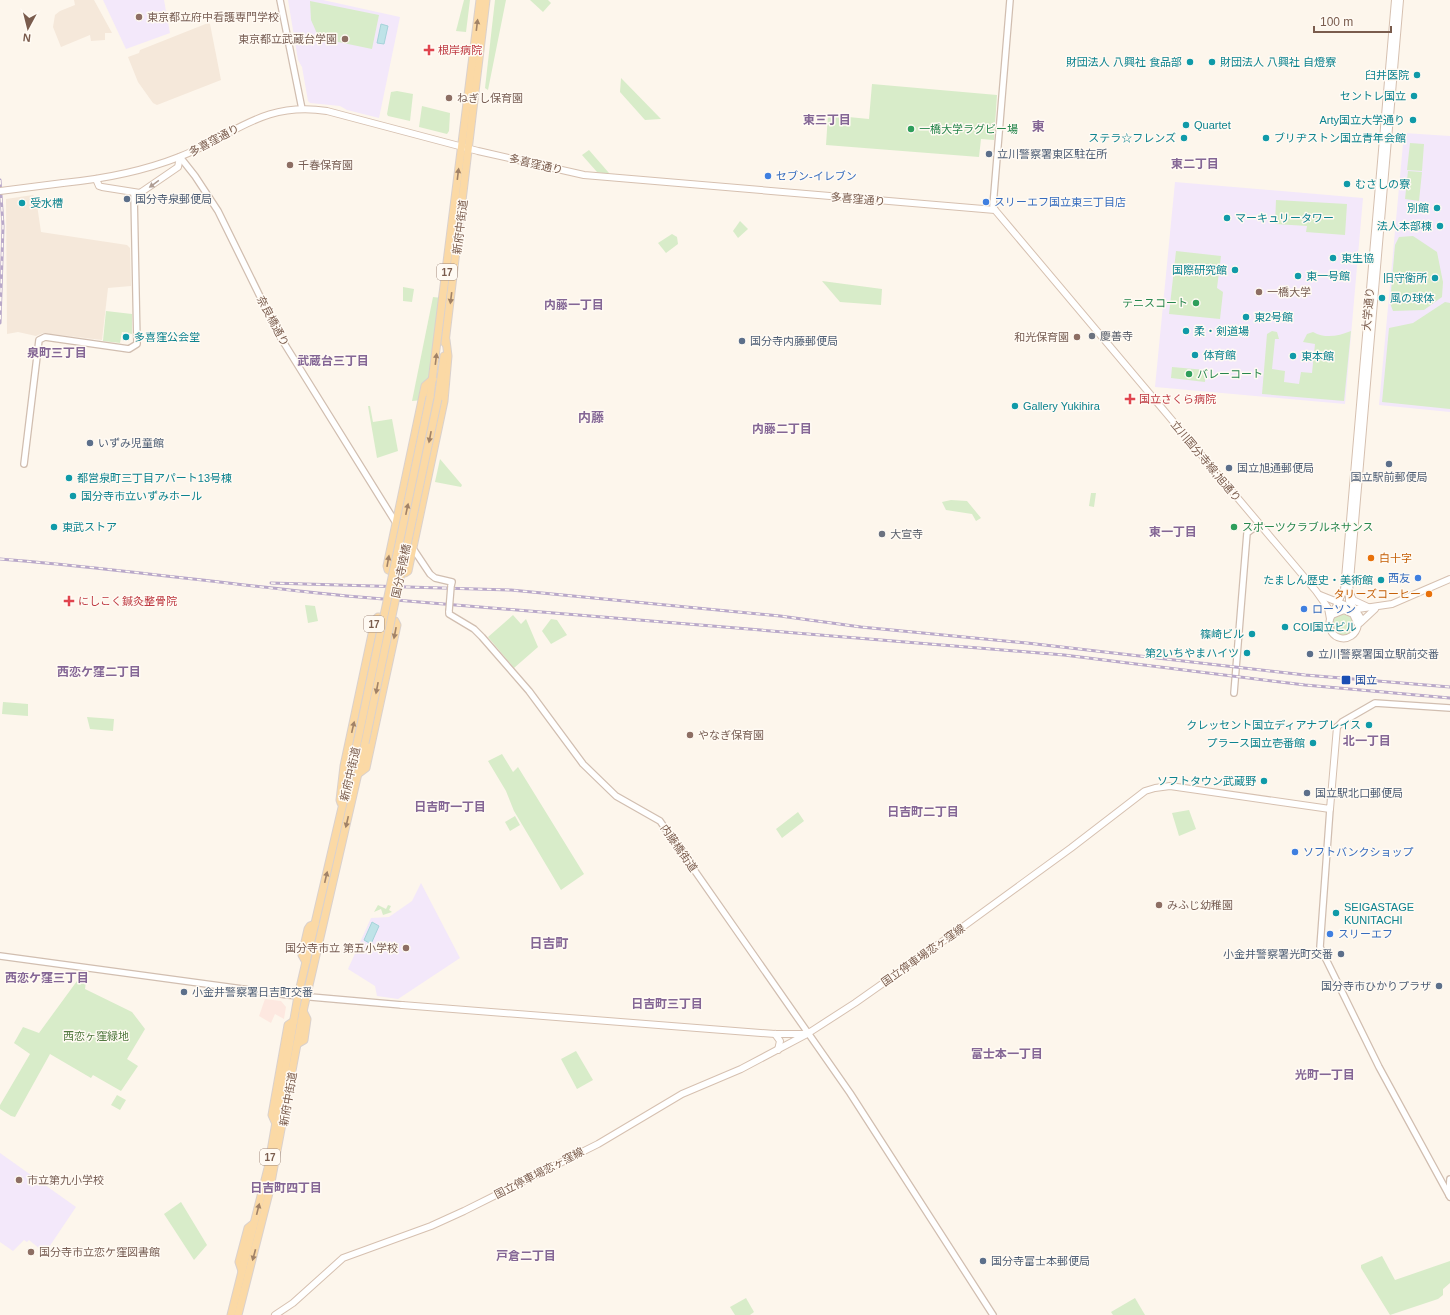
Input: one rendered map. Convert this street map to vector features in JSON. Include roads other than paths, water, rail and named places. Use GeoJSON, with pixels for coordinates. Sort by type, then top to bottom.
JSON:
{"type":"FeatureCollection","features":[{"type":"Feature","properties":{"kind":"main road","name":"新府中街道"},"geometry":{"type":"LineString","coordinates":[[434,398],[446,340],[480,0]]}},
{"type":"Feature","properties":{"kind":"main road","name":"新府中街道"},"geometry":{"type":"LineString","coordinates":[[434,398],[433,379],[473,80],[480,55],[486,0]]}},
{"type":"Feature","properties":{"kind":"main road","name":"大学通り"},"geometry":{"type":"LineString","coordinates":[[1362,620],[1349,601],[1347,592],[1395,0]]}},
{"type":"Feature","properties":{"kind":"main road","name":"大学通り"},"geometry":{"type":"LineString","coordinates":[[1331,617],[1347,592],[1400,0]]}},
{"type":"Feature","properties":{"kind":"main road","name":"多喜窪通り"},"geometry":{"type":"LineString","coordinates":[[0,191],[96,179],[138,172],[180,157],[264,115],[283,110],[302,109],[326,111],[465,148],[584,175],[616,179],[995,210]]}},
{"type":"Feature","properties":{"kind":"main road"},"geometry":{"type":"LineString","coordinates":[[96,179],[99,186],[134,193],[145,190],[178,166],[180,157]]}},
{"type":"Feature","properties":{"kind":"main road","name":"立川国分寺線;旭通り"},"geometry":{"type":"LineString","coordinates":[[995,210],[1319,595],[1331,617]]}},
{"type":"Feature","properties":{"kind":"main road","name":"17"},"geometry":{"type":"LineString","coordinates":[[433,379],[424,388],[387,569],[407,573],[444,401],[448,356],[446,340]]}},
{"type":"Feature","properties":{"kind":"main road","name":"国分寺陸橋"},"geometry":{"type":"LineString","coordinates":[[362,741],[434,398]]}},
{"type":"Feature","properties":{"kind":"main road"},"geometry":{"type":"LineString","coordinates":[[1378,607],[1362,620],[1351,636],[1347,638],[1338,638],[1331,632],[1331,617],[1344,610],[1378,607],[1396,602],[1450,579]]}},
{"type":"Feature","properties":{"kind":"main road"},"geometry":{"type":"LineString","coordinates":[[1319,595],[1338,598],[1347,592],[1358,603],[1364,606],[1378,607]]}},
{"type":"Feature","properties":{"kind":"main road"},"geometry":{"type":"LineString","coordinates":[[1319,595],[1355,609]]}},
{"type":"Feature","properties":{"kind":"main road"},"geometry":{"type":"LineString","coordinates":[[1344,610],[1355,617],[1357,628]]}},
{"type":"Feature","properties":{"kind":"main road","name":"17"},"geometry":{"type":"LineString","coordinates":[[342,807],[340,800],[344,766],[375,620],[378,617],[395,621],[397,625],[366,768],[358,774]]}},
{"type":"Feature","properties":{"kind":"main road"},"geometry":{"type":"LineString","coordinates":[[1330,808],[1337,727]]}},
{"type":"Feature","properties":{"kind":"main road","name":"新府中街道"},"geometry":{"type":"LineString","coordinates":[[238,1315],[276,1162],[303,1011],[358,774],[362,741]]}},
{"type":"Feature","properties":{"kind":"main road","name":"新府中街道"},"geometry":{"type":"LineString","coordinates":[[231,1315],[255,1223],[276,1124],[298,996],[342,807],[362,741]]}},
{"type":"Feature","properties":{"kind":"main road","name":"国立停車場恋ヶ窪線"},"geometry":{"type":"LineString","coordinates":[[275,1315],[293,1303],[332,1266],[346,1256],[448,1219],[598,1144],[682,1094],[741,1069],[807,1034],[855,1003],[1036,874],[1151,789],[1170,786],[1330,808]]}},
{"type":"Feature","properties":{"kind":"main road","name":"新府中街道"},"geometry":{"type":"LineString","coordinates":[[298,996],[303,991],[319,920],[332,882]]}},
{"type":"Feature","properties":{"kind":"main road"},"geometry":{"type":"LineString","coordinates":[[402,1005],[775,1034],[807,1034]]}},
{"type":"Feature","properties":{"kind":"main road"},"geometry":{"type":"LineString","coordinates":[[775,1034],[780,1041],[778,1050]]}},
{"type":"Feature","properties":{"kind":"street"},"geometry":{"type":"LineString","coordinates":[[280,0],[302,109]]}},
{"type":"Feature","properties":{"kind":"street"},"geometry":{"type":"LineString","coordinates":[[995,210],[993,206],[1010,0]]}},
{"type":"Feature","properties":{"kind":"street","name":"奈良橋通り"},"geometry":{"type":"LineString","coordinates":[[180,157],[195,176],[218,211],[279,336],[396,524]]}},
{"type":"Feature","properties":{"kind":"street"},"geometry":{"type":"LineString","coordinates":[[24,464],[39,340],[45,337],[129,349],[138,344],[134,193]]}},
{"type":"Feature","properties":{"kind":"street"},"geometry":{"type":"LineString","coordinates":[[396,524],[413,550]]}},
{"type":"Feature","properties":{"kind":"street"},"geometry":{"type":"LineString","coordinates":[[1234,693],[1247,533],[1259,524]]}},
{"type":"Feature","properties":{"kind":"street","name":"内藤橋街道"},"geometry":{"type":"LineString","coordinates":[[413,550],[430,574],[435,578],[452,582],[449,614],[474,629],[489,644],[529,691],[583,764],[616,796],[660,821],[807,1034],[843,1082],[993,1315]]}},
{"type":"Feature","properties":{"kind":"street"},"geometry":{"type":"LineString","coordinates":[[1337,727],[1342,722],[1375,703],[1450,708]]}},
{"type":"Feature","properties":{"kind":"street"},"geometry":{"type":"LineString","coordinates":[[1330,808],[1320,947],[1379,1066],[1449,1196]]}},
{"type":"Feature","properties":{"kind":"street"},"geometry":{"type":"LineString","coordinates":[[0,956],[298,996],[402,1005]]}},
{"type":"Feature","properties":{"kind":"street"},"geometry":{"type":"LineString","coordinates":[[1449,1196],[1450,1179]]}},
{"type":"Feature","properties":{"kind":"water"},"geometry":{"type":"Polygon","coordinates":[[[381,24],[388,26],[384,44],[377,43],[381,24]]]}},
{"type":"Feature","properties":{"kind":"water"},"geometry":{"type":"Polygon","coordinates":[[[372,922],[379,926],[371,944],[364,940],[372,922]]]}},
{"type":"Feature","properties":{"kind":"railway"},"geometry":{"type":"LineString","coordinates":[[0,180],[3,226],[0,323]]}},
{"type":"Feature","properties":{"kind":"railway"},"geometry":{"type":"LineString","coordinates":[[0,559],[87,567],[347,596],[1064,655],[1305,685],[1450,698]]}},
{"type":"Feature","properties":{"kind":"railway"},"geometry":{"type":"LineString","coordinates":[[271,583],[511,590],[780,616],[861,627],[1027,643],[1305,675],[1450,687]]}},
{"type":"Feature","properties":{"kind":"place","name":"東京都立府中看護専門学校"},"geometry":{"type":"Point","coordinates":[139,17]}},
{"type":"Feature","properties":{"kind":"place","name":"東京都立武蔵台学園"},"geometry":{"type":"Point","coordinates":[345,39]}},
{"type":"Feature","properties":{"kind":"place","name":"根岸病院"},"geometry":{"type":"Point","coordinates":[429,50]}},
{"type":"Feature","properties":{"kind":"place","name":"財団法人 八興社 食品部"},"geometry":{"type":"Point","coordinates":[1190,62]}},
{"type":"Feature","properties":{"kind":"place","name":"財団法人 八興社 自燈寮"},"geometry":{"type":"Point","coordinates":[1212,62]}},
{"type":"Feature","properties":{"kind":"place","name":"臼井医院"},"geometry":{"type":"Point","coordinates":[1417,75]}},
{"type":"Feature","properties":{"kind":"place","name":"セントレ国立"},"geometry":{"type":"Point","coordinates":[1414,96]}},
{"type":"Feature","properties":{"kind":"place","name":"ねぎし保育園"},"geometry":{"type":"Point","coordinates":[449,98]}},
{"type":"Feature","properties":{"kind":"place","name":"Arty国立大学通り"},"geometry":{"type":"Point","coordinates":[1413,120]}},
{"type":"Feature","properties":{"kind":"place","name":"Quartet"},"geometry":{"type":"Point","coordinates":[1186,125]}},
{"type":"Feature","properties":{"kind":"place","name":"一橋大学ラグビー場"},"geometry":{"type":"Point","coordinates":[911,129]}},
{"type":"Feature","properties":{"kind":"place","name":"ステラ☆フレンズ"},"geometry":{"type":"Point","coordinates":[1184,138]}},
{"type":"Feature","properties":{"kind":"place","name":"ブリヂストン国立青年会館"},"geometry":{"type":"Point","coordinates":[1266,138]}},
{"type":"Feature","properties":{"kind":"place","name":"立川警察署東区駐在所"},"geometry":{"type":"Point","coordinates":[989,154]}},
{"type":"Feature","properties":{"kind":"place","name":"千春保育園"},"geometry":{"type":"Point","coordinates":[290,165]}},
{"type":"Feature","properties":{"kind":"place","name":"セブン-イレブン"},"geometry":{"type":"Point","coordinates":[768,176]}},
{"type":"Feature","properties":{"kind":"place","name":"むさしの寮"},"geometry":{"type":"Point","coordinates":[1347,184]}},
{"type":"Feature","properties":{"kind":"place","name":"国分寺泉郵便局"},"geometry":{"type":"Point","coordinates":[127,199]}},
{"type":"Feature","properties":{"kind":"place","name":"スリーエフ国立東三丁目店"},"geometry":{"type":"Point","coordinates":[986,202]}},
{"type":"Feature","properties":{"kind":"place","name":"受水槽"},"geometry":{"type":"Point","coordinates":[22,203]}},
{"type":"Feature","properties":{"kind":"place","name":"別館"},"geometry":{"type":"Point","coordinates":[1437,208]}},
{"type":"Feature","properties":{"kind":"place","name":"マーキュリータワー"},"geometry":{"type":"Point","coordinates":[1227,218]}},
{"type":"Feature","properties":{"kind":"place","name":"法人本部棟"},"geometry":{"type":"Point","coordinates":[1440,226]}},
{"type":"Feature","properties":{"kind":"place","name":"東生協"},"geometry":{"type":"Point","coordinates":[1333,258]}},
{"type":"Feature","properties":{"kind":"place","name":"国際研究館"},"geometry":{"type":"Point","coordinates":[1235,270]}},
{"type":"Feature","properties":{"kind":"place","name":"東一号館"},"geometry":{"type":"Point","coordinates":[1298,276]}},
{"type":"Feature","properties":{"kind":"place","name":"旧守衛所"},"geometry":{"type":"Point","coordinates":[1435,278]}},
{"type":"Feature","properties":{"kind":"place","name":"一橋大学"},"geometry":{"type":"Point","coordinates":[1259,292]}},
{"type":"Feature","properties":{"kind":"place","name":"風の球体"},"geometry":{"type":"Point","coordinates":[1382,298]}},
{"type":"Feature","properties":{"kind":"place","name":"テニスコート"},"geometry":{"type":"Point","coordinates":[1196,303]}},
{"type":"Feature","properties":{"kind":"place","name":"東2号館"},"geometry":{"type":"Point","coordinates":[1246,317]}},
{"type":"Feature","properties":{"kind":"place","name":"柔・剣道場"},"geometry":{"type":"Point","coordinates":[1186,331]}},
{"type":"Feature","properties":{"kind":"place","name":"慶善寺"},"geometry":{"type":"Point","coordinates":[1092,336]}},
{"type":"Feature","properties":{"kind":"place","name":"多喜窪公会堂"},"geometry":{"type":"Point","coordinates":[126,337]}},
{"type":"Feature","properties":{"kind":"place","name":"和光保育園"},"geometry":{"type":"Point","coordinates":[1077,337]}},
{"type":"Feature","properties":{"kind":"place","name":"国分寺内藤郵便局"},"geometry":{"type":"Point","coordinates":[742,341]}},
{"type":"Feature","properties":{"kind":"place","name":"体育館"},"geometry":{"type":"Point","coordinates":[1195,355]}},
{"type":"Feature","properties":{"kind":"place","name":"東本館"},"geometry":{"type":"Point","coordinates":[1293,356]}},
{"type":"Feature","properties":{"kind":"place","name":"バレーコート"},"geometry":{"type":"Point","coordinates":[1189,374]}},
{"type":"Feature","properties":{"kind":"place","name":"国立さくら病院"},"geometry":{"type":"Point","coordinates":[1130,399]}},
{"type":"Feature","properties":{"kind":"place","name":"Gallery Yukihira"},"geometry":{"type":"Point","coordinates":[1015,406]}},
{"type":"Feature","properties":{"kind":"place","name":"いずみ児童館"},"geometry":{"type":"Point","coordinates":[90,443]}},
{"type":"Feature","properties":{"kind":"place","name":"国立駅前郵便局"},"geometry":{"type":"Point","coordinates":[1389,464]}},
{"type":"Feature","properties":{"kind":"place","name":"国立旭通郵便局"},"geometry":{"type":"Point","coordinates":[1229,468]}},
{"type":"Feature","properties":{"kind":"place","name":"都営泉町三丁目アパート13号棟"},"geometry":{"type":"Point","coordinates":[69,478]}},
{"type":"Feature","properties":{"kind":"place","name":"国分寺市立いずみホール"},"geometry":{"type":"Point","coordinates":[73,496]}},
{"type":"Feature","properties":{"kind":"place","name":"東武ストア"},"geometry":{"type":"Point","coordinates":[54,527]}},
{"type":"Feature","properties":{"kind":"place","name":"スポーツクラブルネサンス"},"geometry":{"type":"Point","coordinates":[1234,527]}},
{"type":"Feature","properties":{"kind":"place","name":"大宣寺"},"geometry":{"type":"Point","coordinates":[882,534]}},
{"type":"Feature","properties":{"kind":"place","name":"白十字"},"geometry":{"type":"Point","coordinates":[1371,558]}},
{"type":"Feature","properties":{"kind":"place","name":"西友"},"geometry":{"type":"Point","coordinates":[1418,578]}},
{"type":"Feature","properties":{"kind":"place","name":"たましん歴史・美術館"},"geometry":{"type":"Point","coordinates":[1381,580]}},
{"type":"Feature","properties":{"kind":"place","name":"タリーズコーヒー"},"geometry":{"type":"Point","coordinates":[1429,594]}},
{"type":"Feature","properties":{"kind":"place","name":"にしこく鍼灸整骨院"},"geometry":{"type":"Point","coordinates":[69,601]}},
{"type":"Feature","properties":{"kind":"place","name":"ローソン"},"geometry":{"type":"Point","coordinates":[1304,609]}},
{"type":"Feature","properties":{"kind":"place","name":"COI国立ビル"},"geometry":{"type":"Point","coordinates":[1285,627]}},
{"type":"Feature","properties":{"kind":"place","name":"篠崎ビル"},"geometry":{"type":"Point","coordinates":[1252,634]}},
{"type":"Feature","properties":{"kind":"place","name":"第2いちやまハイツ"},"geometry":{"type":"Point","coordinates":[1247,653]}},
{"type":"Feature","properties":{"kind":"place","name":"立川警察署国立駅前交番"},"geometry":{"type":"Point","coordinates":[1310,654]}},
{"type":"Feature","properties":{"kind":"place","name":"国立"},"geometry":{"type":"Point","coordinates":[1346,680]}},
{"type":"Feature","properties":{"kind":"place","name":"クレッセント国立ディアナプレイス"},"geometry":{"type":"Point","coordinates":[1369,725]}},
{"type":"Feature","properties":{"kind":"place","name":"やなぎ保育園"},"geometry":{"type":"Point","coordinates":[690,735]}},
{"type":"Feature","properties":{"kind":"place","name":"プラース国立壱番館"},"geometry":{"type":"Point","coordinates":[1313,743]}},
{"type":"Feature","properties":{"kind":"place","name":"ソフトタウン武蔵野"},"geometry":{"type":"Point","coordinates":[1264,781]}},
{"type":"Feature","properties":{"kind":"place","name":"国立駅北口郵便局"},"geometry":{"type":"Point","coordinates":[1307,793]}},
{"type":"Feature","properties":{"kind":"place","name":"ソフトバンクショップ"},"geometry":{"type":"Point","coordinates":[1295,852]}},
{"type":"Feature","properties":{"kind":"place","name":"みふじ幼稚園"},"geometry":{"type":"Point","coordinates":[1159,905]}},
{"type":"Feature","properties":{"kind":"place","name":"SEIGASTAGE KUNITACHI"},"geometry":{"type":"Point","coordinates":[1336,913]}},
{"type":"Feature","properties":{"kind":"place","name":"スリーエフ"},"geometry":{"type":"Point","coordinates":[1330,934]}},
{"type":"Feature","properties":{"kind":"place","name":"国分寺市立 第五小学校"},"geometry":{"type":"Point","coordinates":[406,948]}},
{"type":"Feature","properties":{"kind":"place","name":"小金井警察署光町交番"},"geometry":{"type":"Point","coordinates":[1341,954]}},
{"type":"Feature","properties":{"kind":"place","name":"国分寺市ひかりプラザ"},"geometry":{"type":"Point","coordinates":[1439,986]}},
{"type":"Feature","properties":{"kind":"place","name":"小金井警察署日吉町交番"},"geometry":{"type":"Point","coordinates":[184,992]}},
{"type":"Feature","properties":{"kind":"place","name":"市立第九小学校"},"geometry":{"type":"Point","coordinates":[19,1180]}},
{"type":"Feature","properties":{"kind":"place","name":"国分寺市立恋ケ窪図書館"},"geometry":{"type":"Point","coordinates":[31,1252]}},
{"type":"Feature","properties":{"kind":"place","name":"国分寺富士本郵便局"},"geometry":{"type":"Point","coordinates":[983,1261]}},
{"type":"Feature","properties":{"kind":"district","name":"東三丁目"},"geometry":{"type":"Point","coordinates":[827,120]}},
{"type":"Feature","properties":{"kind":"district","name":"東"},"geometry":{"type":"Point","coordinates":[1038,126]}},
{"type":"Feature","properties":{"kind":"district","name":"東二丁目"},"geometry":{"type":"Point","coordinates":[1195,164]}},
{"type":"Feature","properties":{"kind":"district","name":"内藤一丁目"},"geometry":{"type":"Point","coordinates":[574,305]}},
{"type":"Feature","properties":{"kind":"district","name":"泉町三丁目"},"geometry":{"type":"Point","coordinates":[57,353]}},
{"type":"Feature","properties":{"kind":"district","name":"武蔵台三丁目"},"geometry":{"type":"Point","coordinates":[333,361]}},
{"type":"Feature","properties":{"kind":"district","name":"内藤"},"geometry":{"type":"Point","coordinates":[591,417]}},
{"type":"Feature","properties":{"kind":"district","name":"内藤二丁目"},"geometry":{"type":"Point","coordinates":[782,429]}},
{"type":"Feature","properties":{"kind":"district","name":"東一丁目"},"geometry":{"type":"Point","coordinates":[1173,532]}},
{"type":"Feature","properties":{"kind":"district","name":"西恋ケ窪二丁目"},"geometry":{"type":"Point","coordinates":[99,672]}},
{"type":"Feature","properties":{"kind":"district","name":"北一丁目"},"geometry":{"type":"Point","coordinates":[1367,741]}},
{"type":"Feature","properties":{"kind":"district","name":"日吉町一丁目"},"geometry":{"type":"Point","coordinates":[450,807]}},
{"type":"Feature","properties":{"kind":"district","name":"日吉町二丁目"},"geometry":{"type":"Point","coordinates":[923,812]}},
{"type":"Feature","properties":{"kind":"district","name":"日吉町"},"geometry":{"type":"Point","coordinates":[549,943]}},
{"type":"Feature","properties":{"kind":"district","name":"西恋ケ窪三丁目"},"geometry":{"type":"Point","coordinates":[47,978]}},
{"type":"Feature","properties":{"kind":"district","name":"日吉町三丁目"},"geometry":{"type":"Point","coordinates":[667,1004]}},
{"type":"Feature","properties":{"kind":"district","name":"富士本一丁目"},"geometry":{"type":"Point","coordinates":[1007,1054]}},
{"type":"Feature","properties":{"kind":"district","name":"光町一丁目"},"geometry":{"type":"Point","coordinates":[1325,1075]}},
{"type":"Feature","properties":{"kind":"district","name":"日吉町四丁目"},"geometry":{"type":"Point","coordinates":[286,1188]}},
{"type":"Feature","properties":{"kind":"district","name":"戸倉二丁目"},"geometry":{"type":"Point","coordinates":[526,1256]}},
{"type":"Feature","properties":{"kind":"park label","name":"西恋ヶ窪緑地"},"geometry":{"type":"Point","coordinates":[96,1036]}}]}
